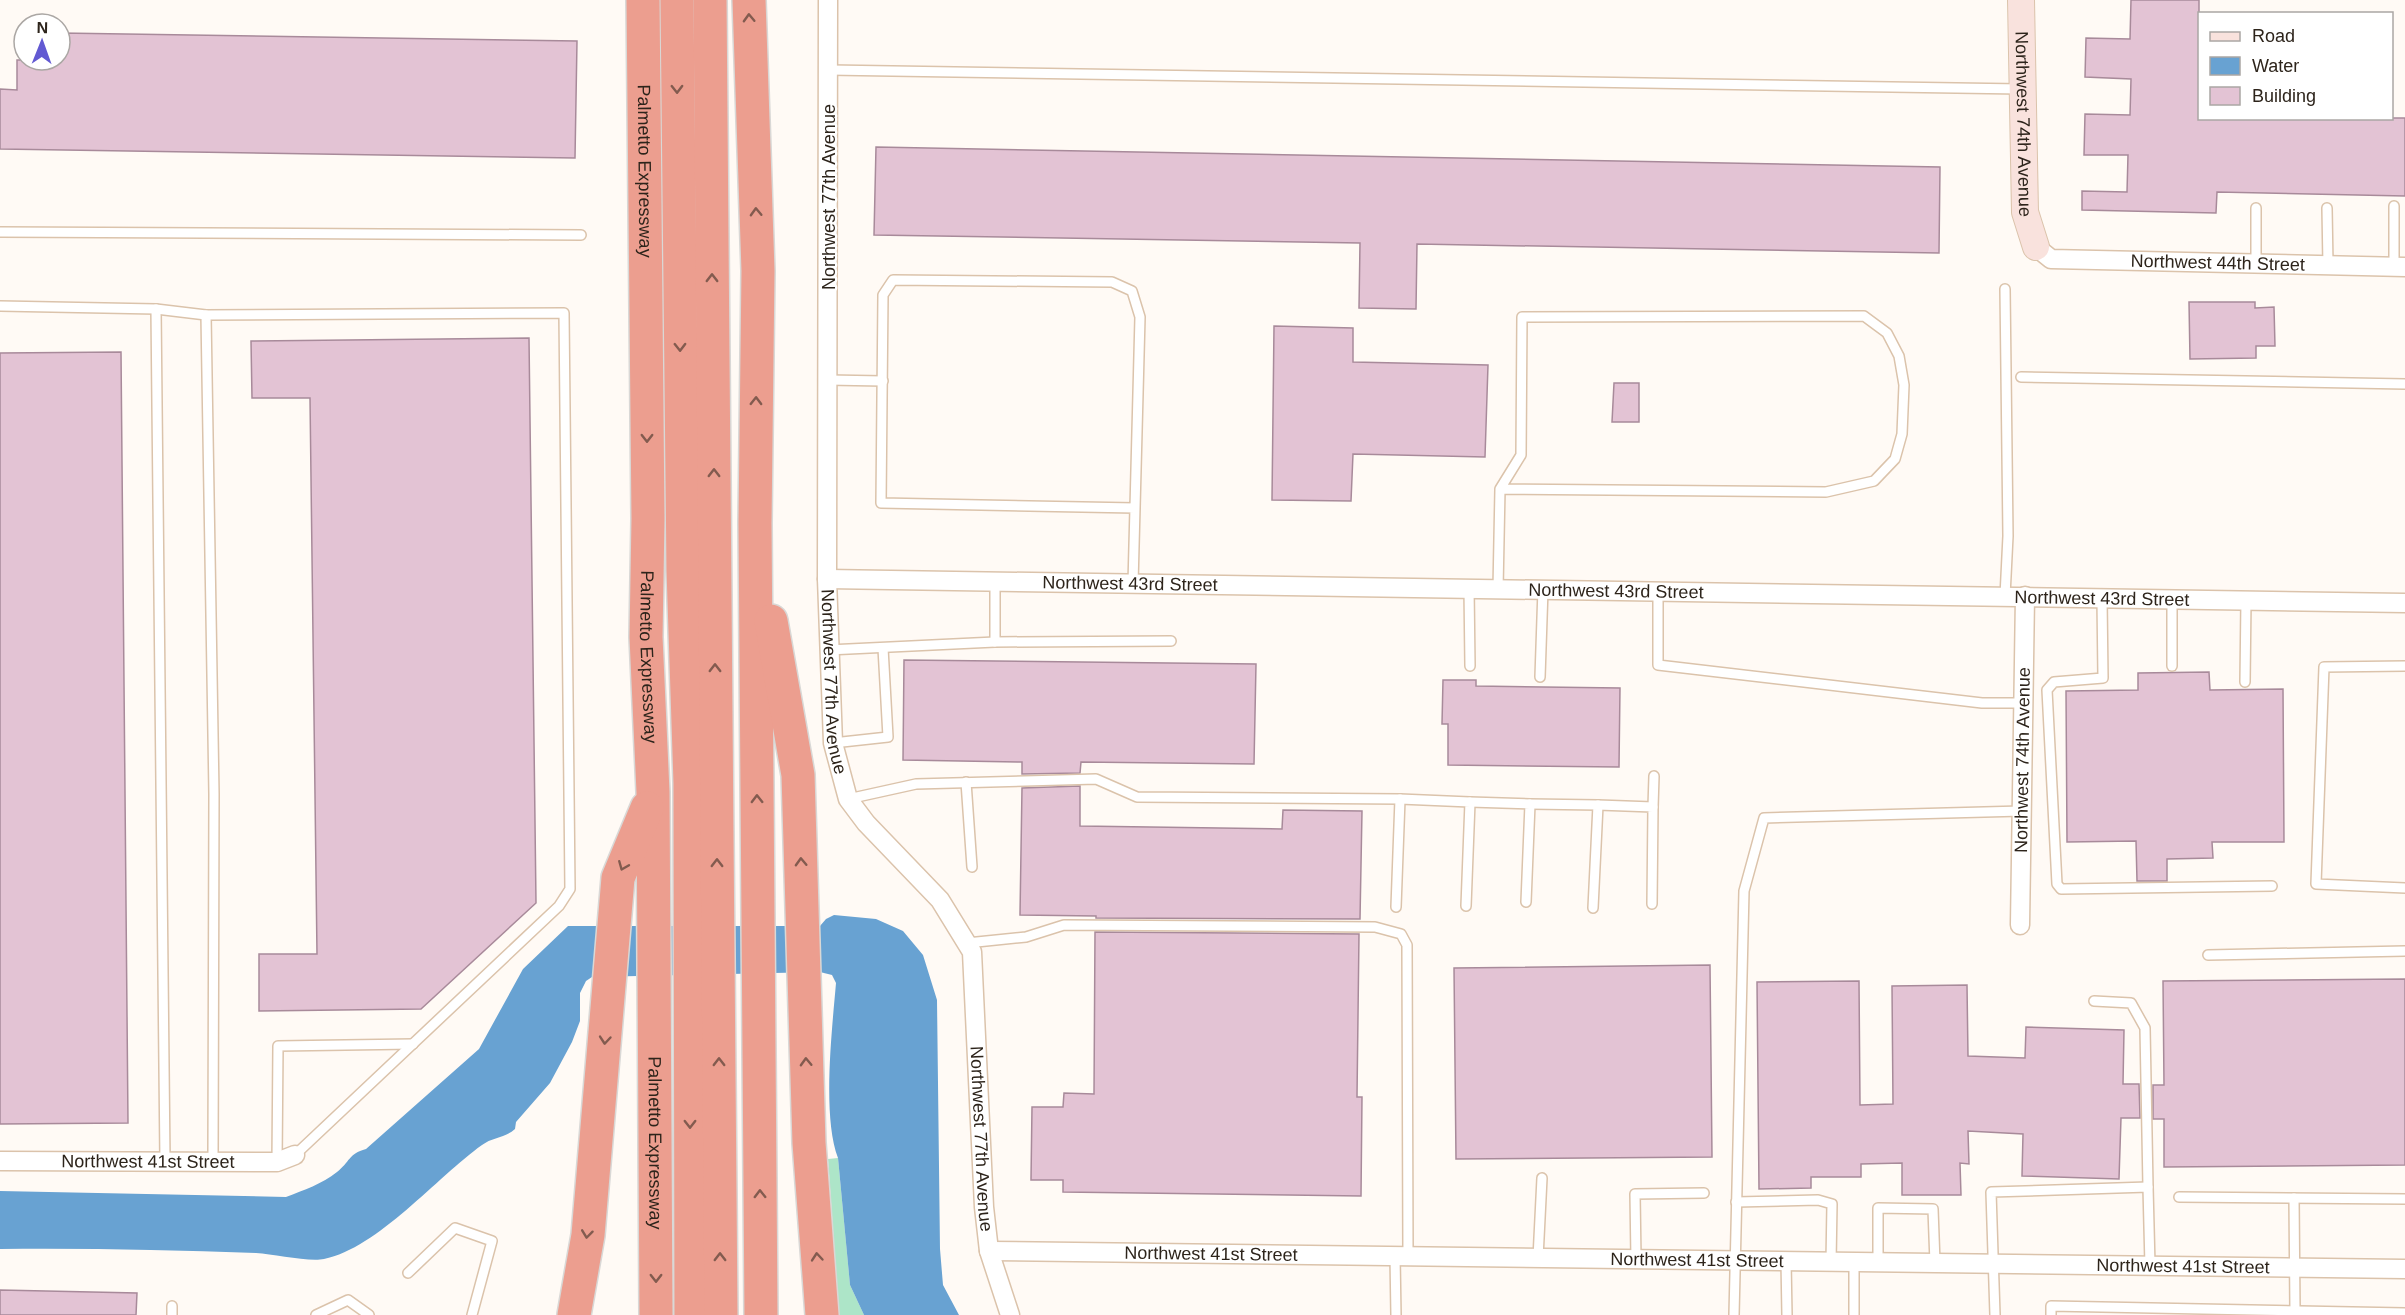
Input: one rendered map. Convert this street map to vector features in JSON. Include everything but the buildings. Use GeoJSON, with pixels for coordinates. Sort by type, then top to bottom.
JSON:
{"type":"FeatureCollection","features":[{"type":"Feature","properties":{"kind":"highway","name":"Palmetto Expressway"},"geometry":{"type":"LineString","coordinates":[[643,0],[648,519],[646,637],[653,792],[675,928],[654,990],[656,1315]]}},
{"type":"Feature","properties":{"kind":"highway"},"geometry":{"type":"LineString","coordinates":[[676,0],[682,570],[674,882],[675,928],[703,981],[721,1315]]}},
{"type":"Feature","properties":{"kind":"highway"},"geometry":{"type":"LineString","coordinates":[[675,928],[710,0]]}},
{"type":"Feature","properties":{"kind":"highway"},"geometry":{"type":"LineString","coordinates":[[748,0],[758,271],[754,523],[761,1315]]}},
{"type":"Feature","properties":{"kind":"highway"},"geometry":{"type":"LineString","coordinates":[[754,523],[798,775],[809,1143],[822,1315]]}},
{"type":"Feature","properties":{"kind":"highway"},"geometry":{"type":"LineString","coordinates":[[574,1315],[588,1235],[618,878],[653,792]]}},
{"type":"Feature","properties":{"kind":"highway"},"geometry":{"type":"LineString","coordinates":[[691,1315],[703,981]]}},
{"type":"Feature","properties":{"kind":"street","name":"Northwest 77th Avenue"},"geometry":{"type":"LineString","coordinates":[[828,0],[827,579],[833,743],[848,799],[866,823],[940,900],[972,952],[984,1207],[989,1251],[1010,1315]]}},
{"type":"Feature","properties":{"kind":"street","name":"Northwest 74th Avenue"},"geometry":{"type":"LineString","coordinates":[[2021,0],[2025,212],[2036,247]]}},
{"type":"Feature","properties":{"kind":"street","name":"Northwest 44th Street"},"geometry":{"type":"LineString","coordinates":[[2036,247],[2051,259],[2399,267]]}},
{"type":"Feature","properties":{"kind":"street","name":"Northwest 43rd Street"},"geometry":{"type":"LineString","coordinates":[[827,579],[2405,603]]}},
{"type":"Feature","properties":{"kind":"street","name":"Northwest 74th Avenue"},"geometry":{"type":"LineString","coordinates":[[2020,925],[2025,596]]}},
{"type":"Feature","properties":{"kind":"street","name":"Northwest 41st Street"},"geometry":{"type":"LineString","coordinates":[[0,1161],[277,1162],[296,1155]]}},
{"type":"Feature","properties":{"kind":"street","name":"Northwest 41st Street"},"geometry":{"type":"LineString","coordinates":[[989,1251],[2405,1269]]}},
{"type":"Feature","properties":{"kind":"lane"},"geometry":{"type":"LineString","coordinates":[[829,70],[2023,89]]}},
{"type":"Feature","properties":{"kind":"lane"},"geometry":{"type":"LineString","coordinates":[[2394,206],[2399,267]]}},
{"type":"Feature","properties":{"kind":"lane"},"geometry":{"type":"LineString","coordinates":[[2256,208],[2256,263]]}},
{"type":"Feature","properties":{"kind":"lane"},"geometry":{"type":"LineString","coordinates":[[2327,208],[2328,265]]}},
{"type":"Feature","properties":{"kind":"lane"},"geometry":{"type":"LineString","coordinates":[[0,232],[582,235]]}},
{"type":"Feature","properties":{"kind":"lane"},"geometry":{"type":"LineString","coordinates":[[1133,584],[1135,508],[1140,317],[1132,291],[1112,282],[893,280],[883,295],[882,503],[1135,508]]}},
{"type":"Feature","properties":{"kind":"lane"},"geometry":{"type":"LineString","coordinates":[[2005,289],[2008,536],[2005,596]]}},
{"type":"Feature","properties":{"kind":"lane"},"geometry":{"type":"LineString","coordinates":[[0,306],[156,309],[206,315],[564,313],[570,889],[559,906],[296,1155]]}},
{"type":"Feature","properties":{"kind":"lane"},"geometry":{"type":"LineString","coordinates":[[156,309],[165,1161]]}},
{"type":"Feature","properties":{"kind":"lane"},"geometry":{"type":"LineString","coordinates":[[206,315],[214,795],[213,1162]]}},
{"type":"Feature","properties":{"kind":"lane"},"geometry":{"type":"LineString","coordinates":[[1498,589],[1500,489],[1521,455],[1522,316],[1864,316],[1887,333],[1899,356],[1904,385],[1902,434],[1895,459],[1874,481],[1826,492],[1500,489]]}},
{"type":"Feature","properties":{"kind":"lane"},"geometry":{"type":"LineString","coordinates":[[2021,377],[2405,384]]}},
{"type":"Feature","properties":{"kind":"lane"},"geometry":{"type":"LineString","coordinates":[[828,380],[883,381]]}},
{"type":"Feature","properties":{"kind":"lane"},"geometry":{"type":"LineString","coordinates":[[995,582],[995,642]]}},
{"type":"Feature","properties":{"kind":"lane"},"geometry":{"type":"LineString","coordinates":[[1469,588],[1470,666]]}},
{"type":"Feature","properties":{"kind":"lane"},"geometry":{"type":"LineString","coordinates":[[1540,677],[1544,589]]}},
{"type":"Feature","properties":{"kind":"lane"},"geometry":{"type":"LineString","coordinates":[[1658,591],[1658,665],[1982,703],[2023,703]]}},
{"type":"Feature","properties":{"kind":"lane"},"geometry":{"type":"LineString","coordinates":[[2102,599],[2103,678],[2054,682],[2048,690],[2056,884],[2061,889],[2272,886]]}},
{"type":"Feature","properties":{"kind":"lane"},"geometry":{"type":"LineString","coordinates":[[2172,599],[2172,666]]}},
{"type":"Feature","properties":{"kind":"lane"},"geometry":{"type":"LineString","coordinates":[[2245,682],[2246,600]]}},
{"type":"Feature","properties":{"kind":"lane"},"geometry":{"type":"LineString","coordinates":[[828,650],[995,642],[1171,641]]}},
{"type":"Feature","properties":{"kind":"lane"},"geometry":{"type":"LineString","coordinates":[[833,743],[888,737],[883,648]]}},
{"type":"Feature","properties":{"kind":"lane"},"geometry":{"type":"LineString","coordinates":[[2405,666],[2324,667],[2316,884],[2405,888]]}},
{"type":"Feature","properties":{"kind":"lane"},"geometry":{"type":"LineString","coordinates":[[1652,904],[1654,776]]}},
{"type":"Feature","properties":{"kind":"lane"},"geometry":{"type":"LineString","coordinates":[[848,799],[916,784],[1096,779],[1137,797],[1400,799],[1653,807]]}},
{"type":"Feature","properties":{"kind":"lane"},"geometry":{"type":"LineString","coordinates":[[966,782],[972,867]]}},
{"type":"Feature","properties":{"kind":"lane"},"geometry":{"type":"LineString","coordinates":[[1396,907],[1400,799]]}},
{"type":"Feature","properties":{"kind":"lane"},"geometry":{"type":"LineString","coordinates":[[1466,906],[1470,802]]}},
{"type":"Feature","properties":{"kind":"lane"},"geometry":{"type":"LineString","coordinates":[[1526,902],[1530,804]]}},
{"type":"Feature","properties":{"kind":"lane"},"geometry":{"type":"LineString","coordinates":[[1593,908],[1598,804]]}},
{"type":"Feature","properties":{"kind":"lane"},"geometry":{"type":"LineString","coordinates":[[1734,1315],[1744,891],[1764,818],[2022,811]]}},
{"type":"Feature","properties":{"kind":"lane"},"geometry":{"type":"LineString","coordinates":[[967,943],[1026,937],[1064,925],[1375,927],[1401,934],[1407,945],[1401,1256],[1396,1315]]}},
{"type":"Feature","properties":{"kind":"lane"},"geometry":{"type":"LineString","coordinates":[[2208,955],[2405,951]]}},
{"type":"Feature","properties":{"kind":"lane"},"geometry":{"type":"LineString","coordinates":[[2094,1001],[2131,1003],[2145,1028],[2150,1266]]}},
{"type":"Feature","properties":{"kind":"lane"},"geometry":{"type":"LineString","coordinates":[[277,1162],[278,1046],[413,1044]]}},
{"type":"Feature","properties":{"kind":"lane"},"geometry":{"type":"LineString","coordinates":[[1538,1258],[1542,1178]]}},
{"type":"Feature","properties":{"kind":"lane"},"geometry":{"type":"LineString","coordinates":[[1995,1315],[1991,1192],[2148,1187]]}},
{"type":"Feature","properties":{"kind":"lane"},"geometry":{"type":"LineString","coordinates":[[1636,1259],[1635,1194],[1704,1193]]}},
{"type":"Feature","properties":{"kind":"lane"},"geometry":{"type":"LineString","coordinates":[[2179,1197],[2405,1198]]}},
{"type":"Feature","properties":{"kind":"lane"},"geometry":{"type":"LineString","coordinates":[[2294,1198],[2295,1311]]}},
{"type":"Feature","properties":{"kind":"lane"},"geometry":{"type":"LineString","coordinates":[[1736,1202],[1818,1200],[1832,1204],[1831,1262]]}},
{"type":"Feature","properties":{"kind":"lane"},"geometry":{"type":"LineString","coordinates":[[1878,1262],[1878,1208],[1933,1209],[1935,1263]]}},
{"type":"Feature","properties":{"kind":"lane"},"geometry":{"type":"LineString","coordinates":[[408,1273],[455,1228],[492,1241],[472,1315]]}},
{"type":"Feature","properties":{"kind":"lane"},"geometry":{"type":"LineString","coordinates":[[1786,1261],[1787,1315]]}},
{"type":"Feature","properties":{"kind":"lane"},"geometry":{"type":"LineString","coordinates":[[1854,1262],[1854,1315]]}},
{"type":"Feature","properties":{"kind":"lane"},"geometry":{"type":"LineString","coordinates":[[316,1315],[348,1300],[369,1315]]}},
{"type":"Feature","properties":{"kind":"lane"},"geometry":{"type":"LineString","coordinates":[[2051,1311],[2405,1312]]}},
{"type":"Feature","properties":{"kind":"green space"},"geometry":{"type":"Polygon","coordinates":[[[838,1158],[850,1285],[864,1315],[839,1315],[828,1159],[838,1158]]]}},
{"type":"Feature","properties":{"kind":"water"},"geometry":{"type":"Polygon","coordinates":[[[834,915],[876,919],[903,931],[923,955],[937,1000],[940,1249],[943,1285],[959,1315],[864,1315],[850,1285],[838,1158],[830,1120],[831,1048],[836,983],[832,975],[820,972],[592,977],[586,981],[580,993],[580,1021],[572,1042],[550,1083],[516,1122],[515,1129],[482,1145],[386,1227],[344,1252],[324,1259],[224,1252],[0,1249],[0,1191],[286,1197],[325,1180],[352,1156],[366,1149],[479,1049],[523,969],[568,926],[820,926],[834,915]]]}}]}
